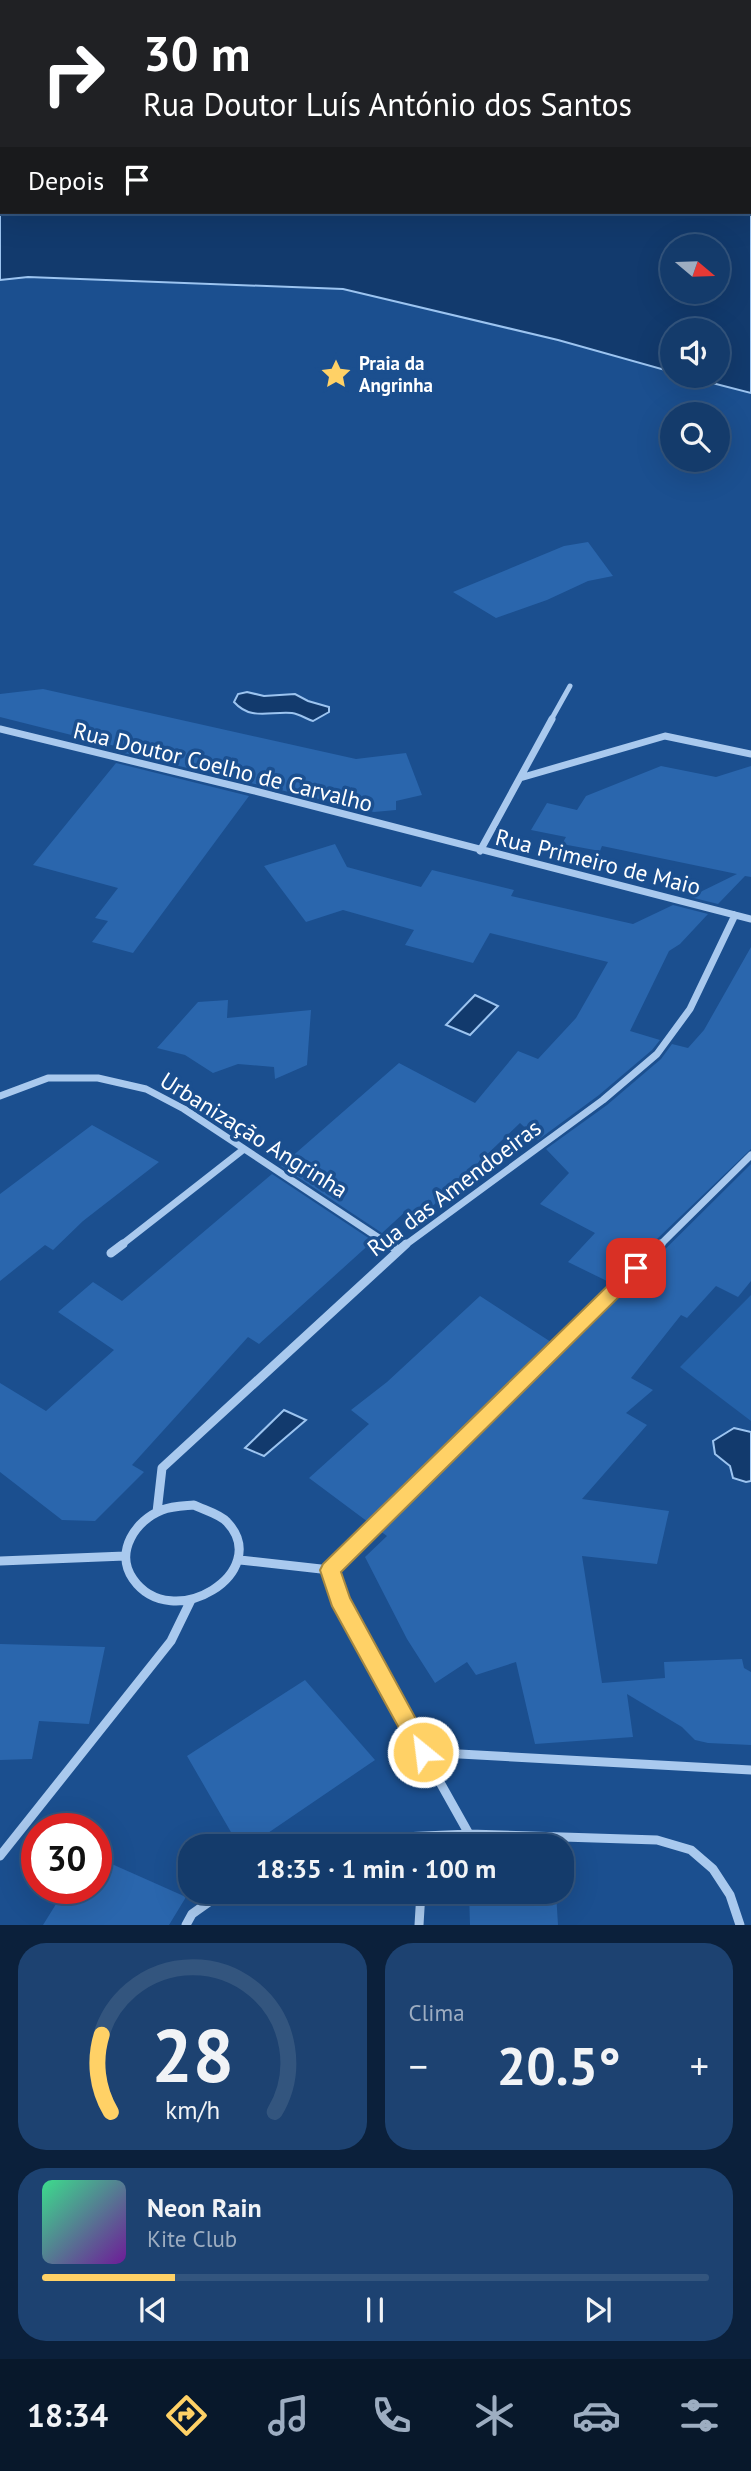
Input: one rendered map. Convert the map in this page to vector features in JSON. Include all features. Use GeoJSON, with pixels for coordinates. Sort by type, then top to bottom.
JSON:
{"type":"FeatureCollection","features":[{"type":"Feature","properties":{"kind":"street"},"geometry":{"type":"LineString","coordinates":[[480,850],[570,686]]}},
{"type":"Feature","properties":{"kind":"street","name":"Rua Doutor Coelho de Carvalho"},"geometry":{"type":"LineString","coordinates":[[0,729],[255,791],[437,840]]}},
{"type":"Feature","properties":{"kind":"street"},"geometry":{"type":"LineString","coordinates":[[520,778],[665,736],[751,754]]}},
{"type":"Feature","properties":{"kind":"street","name":"Rua Primeiro de Maio"},"geometry":{"type":"LineString","coordinates":[[437,840],[751,919]]}},
{"type":"Feature","properties":{"kind":"street","name":"Rua das Amendoeiras"},"geometry":{"type":"LineString","coordinates":[[157,1512],[162,1468],[398,1250],[603,1100],[657,1054],[690,1009],[735,915]]}},
{"type":"Feature","properties":{"kind":"street","name":"Urbanização Angrinha"},"geometry":{"type":"LineString","coordinates":[[0,1096],[48,1078],[98,1078],[146,1089],[184,1109],[398,1250]]}},
{"type":"Feature","properties":{"kind":"street"},"geometry":{"type":"LineString","coordinates":[[111,1253],[244,1149]]}},
{"type":"Feature","properties":{"kind":"street"},"geometry":{"type":"LineString","coordinates":[[330,1570],[751,1155]]}},
{"type":"Feature","properties":{"kind":"street"},"geometry":{"type":"LineString","coordinates":[[194,1505],[212,1510],[226,1519],[236,1532],[240,1560],[233,1574],[222,1586],[210,1594],[191,1600],[173,1601],[154,1597],[139,1587],[128,1573],[125,1556],[128,1538],[140,1523],[157,1512],[176,1506],[194,1505]]}},
{"type":"Feature","properties":{"kind":"street"},"geometry":{"type":"LineString","coordinates":[[0,1561],[125,1556]]}},
{"type":"Feature","properties":{"kind":"street"},"geometry":{"type":"LineString","coordinates":[[240,1560],[330,1570]]}},
{"type":"Feature","properties":{"kind":"street"},"geometry":{"type":"LineString","coordinates":[[330,1570],[340,1600],[469,1834]]}},
{"type":"Feature","properties":{"kind":"street"},"geometry":{"type":"LineString","coordinates":[[0,1856],[171,1641],[191,1600]]}},
{"type":"Feature","properties":{"kind":"street"},"geometry":{"type":"LineString","coordinates":[[423,1752],[751,1770]]}},
{"type":"Feature","properties":{"kind":"street"},"geometry":{"type":"LineString","coordinates":[[574,1837],[657,1840],[691,1850],[713,1869],[730,1895],[740,1925]]}},
{"type":"Feature","properties":{"kind":"street"},"geometry":{"type":"LineString","coordinates":[[186,1925],[192,1914],[206,1904]]}},
{"type":"Feature","properties":{"kind":"street"},"geometry":{"type":"LineString","coordinates":[[419,1925],[420,1904]]}},
{"type":"Feature","properties":{"kind":"shaded area"},"geometry":{"type":"Polygon","coordinates":[[[0,214],[751,214],[751,393],[730,388],[730,318],[660,318],[660,369],[558,340],[343,289],[28,277],[0,280],[0,214]]]}},
{"type":"Feature","properties":{"kind":"shaded area"},"geometry":{"type":"Polygon","coordinates":[[[247,692],[264,696],[295,694],[329,707],[329,712],[313,721],[292,713],[254,713],[240,708],[234,702],[238,694],[247,692]]]}},
{"type":"Feature","properties":{"kind":"shaded area"},"geometry":{"type":"Polygon","coordinates":[[[475,995],[498,1006],[470,1035],[446,1025],[475,995]]]}},
{"type":"Feature","properties":{"kind":"shaded area"},"geometry":{"type":"Polygon","coordinates":[[[751,1295],[751,1421],[680,1367],[751,1295]]]}},
{"type":"Feature","properties":{"kind":"shaded area"},"geometry":{"type":"Polygon","coordinates":[[[284,1410],[306,1420],[264,1456],[245,1448],[284,1410]]]}},
{"type":"Feature","properties":{"kind":"shaded area"},"geometry":{"type":"Polygon","coordinates":[[[734,1428],[751,1432],[751,1481],[733,1478],[730,1466],[715,1454],[713,1441],[734,1428]]]}},
{"type":"Feature","properties":{"kind":"building"},"geometry":{"type":"Polygon","coordinates":[[[588,542],[613,576],[588,581],[547,600],[496,618],[453,592],[564,546],[588,542]]]}},
{"type":"Feature","properties":{"kind":"building"},"geometry":{"type":"Polygon","coordinates":[[[43,689],[356,759],[406,753],[422,795],[396,801],[396,810],[374,812],[124,753],[127,749],[0,717],[0,694],[43,689]]]}},
{"type":"Feature","properties":{"kind":"building"},"geometry":{"type":"Polygon","coordinates":[[[116,763],[249,796],[133,953],[92,942],[108,921],[95,918],[118,888],[33,865],[116,763]]]}},
{"type":"Feature","properties":{"kind":"building"},"geometry":{"type":"Polygon","coordinates":[[[661,766],[716,777],[751,766],[751,877],[745,876],[718,904],[690,897],[737,874],[602,846],[600,851],[562,844],[566,837],[531,830],[547,803],[577,810],[586,796],[661,766]]]}},
{"type":"Feature","properties":{"kind":"building"},"geometry":{"type":"Polygon","coordinates":[[[335,844],[347,867],[421,887],[432,870],[514,890],[511,896],[633,924],[673,905],[708,914],[680,944],[669,951],[630,1031],[660,1040],[652,1050],[599,1095],[538,1140],[520,1123],[419,1219],[406,1211],[382,1233],[281,1166],[399,1063],[475,1103],[518,1051],[538,1059],[576,1018],[608,962],[490,933],[473,963],[405,945],[414,930],[343,910],[306,922],[264,866],[335,844]]]}},
{"type":"Feature","properties":{"kind":"building"},"geometry":{"type":"Polygon","coordinates":[[[751,947],[751,1149],[611,1283],[568,1262],[595,1233],[540,1204],[569,1173],[546,1149],[607,1105],[661,1059],[672,1044],[688,1048],[704,1030],[751,947]]]}},
{"type":"Feature","properties":{"kind":"building"},"geometry":{"type":"Polygon","coordinates":[[[228,1000],[227,1018],[311,1010],[307,1065],[275,1079],[274,1067],[238,1064],[213,1073],[185,1055],[157,1048],[198,1002],[228,1000]]]}},
{"type":"Feature","properties":{"kind":"building"},"geometry":{"type":"Polygon","coordinates":[[[92,1125],[159,1162],[83,1221],[53,1250],[45,1245],[0,1281],[0,1194],[92,1125]]]}},
{"type":"Feature","properties":{"kind":"building"},"geometry":{"type":"Polygon","coordinates":[[[751,1164],[751,1281],[738,1297],[716,1286],[687,1318],[681,1315],[631,1378],[653,1390],[626,1413],[647,1425],[582,1499],[669,1511],[657,1564],[582,1556],[602,1683],[665,1678],[664,1662],[742,1659],[744,1668],[751,1672],[751,1745],[695,1740],[682,1727],[627,1694],[633,1737],[535,1744],[516,1662],[476,1675],[467,1662],[435,1683],[407,1639],[365,1557],[387,1536],[380,1531],[607,1307],[628,1291],[625,1289],[751,1164]]]}},
{"type":"Feature","properties":{"kind":"building"},"geometry":{"type":"Polygon","coordinates":[[[272,1174],[373,1241],[259,1344],[248,1337],[132,1465],[144,1472],[95,1521],[62,1520],[0,1472],[0,1383],[46,1411],[114,1350],[58,1312],[93,1282],[122,1301],[272,1174]]]}},
{"type":"Feature","properties":{"kind":"building"},"geometry":{"type":"Polygon","coordinates":[[[480,1296],[551,1342],[368,1522],[309,1478],[369,1424],[351,1410],[387,1382],[480,1296]]]}},
{"type":"Feature","properties":{"kind":"building"},"geometry":{"type":"Polygon","coordinates":[[[0,1644],[105,1647],[89,1724],[39,1721],[32,1759],[0,1760],[0,1644]]]}},
{"type":"Feature","properties":{"kind":"building"},"geometry":{"type":"Polygon","coordinates":[[[305,1680],[375,1760],[267,1834],[232,1834],[187,1756],[305,1680]]]}},
{"type":"Feature","properties":{"kind":"building"},"geometry":{"type":"Polygon","coordinates":[[[112,1864],[178,1893],[178,1904],[182,1904],[169,1925],[43,1925],[56,1904],[112,1904],[112,1864]]]}},
{"type":"Feature","properties":{"kind":"building"},"geometry":{"type":"Polygon","coordinates":[[[469,1904],[557,1904],[558,1925],[470,1925],[469,1904]]]}},
{"type":"Feature","properties":{"kind":"place","name":"Praia da Angrinha"},"geometry":{"type":"Point","coordinates":[336,374]}},
{"type":"Feature","properties":{"kind":"route"},"geometry":{"type":"LineString","coordinates":[[423,1752],[340,1600],[330,1570],[636,1268]]}}]}
